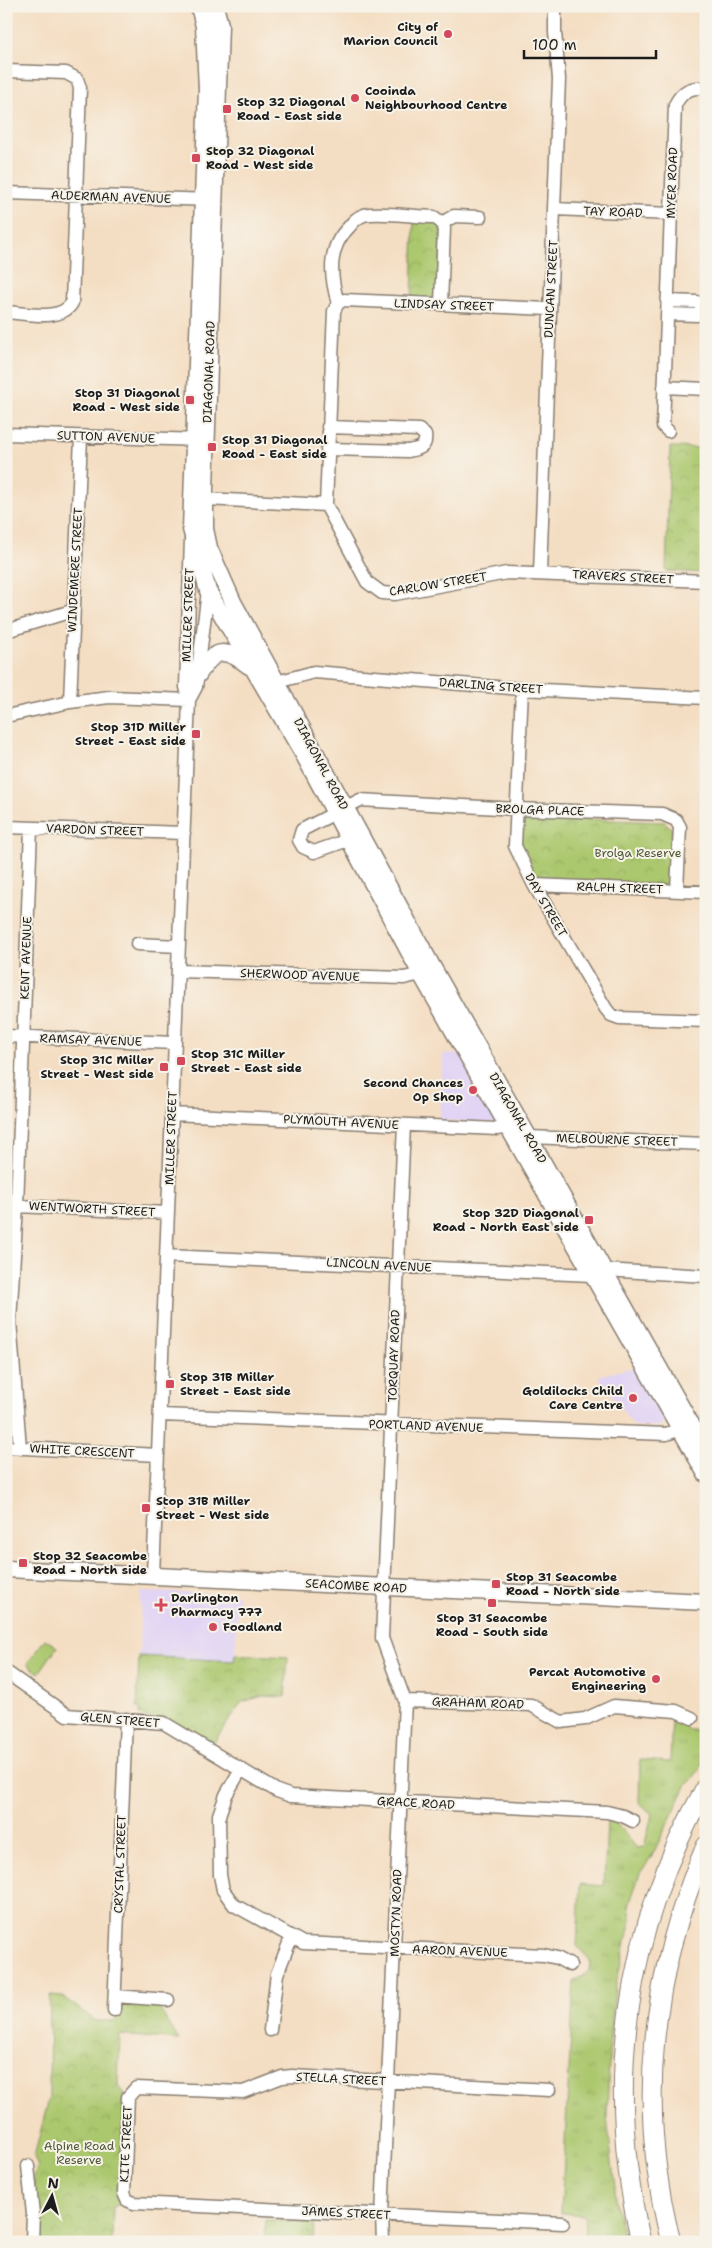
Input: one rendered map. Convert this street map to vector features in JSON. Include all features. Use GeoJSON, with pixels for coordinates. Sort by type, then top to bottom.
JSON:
{"type":"FeatureCollection","features":[{"type":"Feature","properties":{"kind":"highway"},"geometry":{"type":"LineString","coordinates":[[641,2242],[634,2211],[624,2126],[624,2035],[631,1989],[651,1911],[679,1839],[706,1787]]}},
{"type":"Feature","properties":{"kind":"highway"},"geometry":{"type":"LineString","coordinates":[[671,2242],[661,2198],[654,2150],[652,2086],[654,2037],[668,1951],[690,1881],[706,1846]]}},
{"type":"Feature","properties":{"kind":"main road","name":"DIAGONAL ROAD"},"geometry":{"type":"LineString","coordinates":[[199,6],[204,26],[209,200]]}},
{"type":"Feature","properties":{"kind":"main road","name":"DIAGONAL ROAD"},"geometry":{"type":"LineString","coordinates":[[216,6],[220,25],[209,200],[200,440],[191,529],[208,591],[253,669],[271,686]]}},
{"type":"Feature","properties":{"kind":"main road"},"geometry":{"type":"LineString","coordinates":[[220,25],[226,15],[227,6]]}},
{"type":"Feature","properties":{"kind":"main road","name":"DIAGONAL ROAD"},"geometry":{"type":"LineString","coordinates":[[200,440],[205,499],[205,529],[209,548],[271,686],[306,757],[339,811],[510,1127],[524,1139]]}},
{"type":"Feature","properties":{"kind":"main road"},"geometry":{"type":"LineString","coordinates":[[208,591],[209,548]]}},
{"type":"Feature","properties":{"kind":"main road"},"geometry":{"type":"LineString","coordinates":[[198,675],[213,654],[220,652],[238,658],[253,669]]}},
{"type":"Feature","properties":{"kind":"main road","name":"DIAGONAL ROAD"},"geometry":{"type":"LineString","coordinates":[[339,811],[348,840],[427,971],[524,1139],[686,1428],[706,1474]]}},
{"type":"Feature","properties":{"kind":"main road","name":"DIAGONAL ROAD"},"geometry":{"type":"LineString","coordinates":[[686,1428],[706,1451]]}},
{"type":"Feature","properties":{"kind":"main road","name":"SEACOMBE ROAD"},"geometry":{"type":"LineString","coordinates":[[6,1569],[706,1602]]}},
{"type":"Feature","properties":{"kind":"street","name":"DUNCAN STREET"},"geometry":{"type":"LineString","coordinates":[[540,573],[559,79],[555,6]]}},
{"type":"Feature","properties":{"kind":"street"},"geometry":{"type":"LineString","coordinates":[[6,71],[66,73],[72,75],[79,83],[73,297],[69,309],[58,314],[6,312]]}},
{"type":"Feature","properties":{"kind":"street","name":"MYER ROAD"},"geometry":{"type":"LineString","coordinates":[[668,431],[663,426],[675,105],[682,93],[695,87],[706,88]]}},
{"type":"Feature","properties":{"kind":"street","name":"ALDERMAN AVENUE"},"geometry":{"type":"LineString","coordinates":[[6,193],[209,200]]}},
{"type":"Feature","properties":{"kind":"street","name":"TAY ROAD"},"geometry":{"type":"LineString","coordinates":[[554,209],[671,214]]}},
{"type":"Feature","properties":{"kind":"street"},"geometry":{"type":"LineString","coordinates":[[205,499],[326,505],[334,310],[338,303],[332,283],[334,248],[338,237],[357,218],[375,215],[434,217],[442,223],[444,228],[441,304]]}},
{"type":"Feature","properties":{"kind":"street"},"geometry":{"type":"LineString","coordinates":[[442,223],[454,216],[480,217]]}},
{"type":"Feature","properties":{"kind":"street","name":"LINDSAY STREET"},"geometry":{"type":"LineString","coordinates":[[338,303],[344,300],[550,309]]}},
{"type":"Feature","properties":{"kind":"street"},"geometry":{"type":"LineString","coordinates":[[664,387],[706,389]]}},
{"type":"Feature","properties":{"kind":"street"},"geometry":{"type":"LineString","coordinates":[[327,449],[408,451],[424,446],[426,441],[425,435],[419,430],[328,427]]}},
{"type":"Feature","properties":{"kind":"street","name":"SUTTON AVENUE"},"geometry":{"type":"LineString","coordinates":[[6,434],[200,440]]}},
{"type":"Feature","properties":{"kind":"street","name":"WINDEMERE STREET"},"geometry":{"type":"LineString","coordinates":[[70,702],[72,611],[81,437]]}},
{"type":"Feature","properties":{"kind":"street","name":"CARLOW STREET"},"geometry":{"type":"LineString","coordinates":[[326,505],[367,582],[382,593],[395,594],[507,572],[540,573]]}},
{"type":"Feature","properties":{"kind":"street","name":"MILLER STREET"},"geometry":{"type":"LineString","coordinates":[[154,1575],[189,700],[186,687],[191,529]]}},
{"type":"Feature","properties":{"kind":"street","name":"TRAVERS STREET"},"geometry":{"type":"LineString","coordinates":[[540,573],[706,581]]}},
{"type":"Feature","properties":{"kind":"street","name":"MILLER STREET"},"geometry":{"type":"LineString","coordinates":[[189,700],[196,687],[208,591]]}},
{"type":"Feature","properties":{"kind":"street"},"geometry":{"type":"LineString","coordinates":[[6,631],[72,611]]}},
{"type":"Feature","properties":{"kind":"street","name":"DARLING STREET"},"geometry":{"type":"LineString","coordinates":[[271,686],[314,672],[522,689],[706,698]]}},
{"type":"Feature","properties":{"kind":"street","name":"DAY STREET"},"geometry":{"type":"LineString","coordinates":[[522,689],[515,846],[534,885],[606,1010],[611,1015],[619,1018],[706,1021]]}},
{"type":"Feature","properties":{"kind":"street"},"geometry":{"type":"LineString","coordinates":[[6,716],[70,702],[109,697],[189,700]]}},
{"type":"Feature","properties":{"kind":"street","name":"BROLGA PLACE"},"geometry":{"type":"LineString","coordinates":[[339,811],[360,800],[516,809],[662,814],[676,820],[680,827],[677,890]]}},
{"type":"Feature","properties":{"kind":"street","name":"DIAGONAL ROAD"},"geometry":{"type":"LineString","coordinates":[[339,811],[302,830],[299,840],[303,847],[314,852],[348,840]]}},
{"type":"Feature","properties":{"kind":"street","name":"VARDON STREET"},"geometry":{"type":"LineString","coordinates":[[6,827],[184,833]]}},
{"type":"Feature","properties":{"kind":"street","name":"KENT AVENUE"},"geometry":{"type":"LineString","coordinates":[[20,1448],[10,1321],[10,1254],[17,1206],[12,1163],[22,1037],[31,828]]}},
{"type":"Feature","properties":{"kind":"street","name":"RALPH STREET"},"geometry":{"type":"LineString","coordinates":[[534,885],[706,892]]}},
{"type":"Feature","properties":{"kind":"street"},"geometry":{"type":"LineString","coordinates":[[137,944],[179,946]]}},
{"type":"Feature","properties":{"kind":"street","name":"SHERWOOD AVENUE"},"geometry":{"type":"LineString","coordinates":[[178,971],[404,978],[427,971]]}},
{"type":"Feature","properties":{"kind":"street","name":"RAMSAY AVENUE"},"geometry":{"type":"LineString","coordinates":[[6,1036],[175,1043]]}},
{"type":"Feature","properties":{"kind":"street","name":"PLYMOUTH AVENUE"},"geometry":{"type":"LineString","coordinates":[[172,1114],[497,1129],[510,1127]]}},
{"type":"Feature","properties":{"kind":"street","name":"TORQUAY ROAD"},"geometry":{"type":"LineString","coordinates":[[384,1588],[404,1125]]}},
{"type":"Feature","properties":{"kind":"street","name":"MELBOURNE STREET"},"geometry":{"type":"LineString","coordinates":[[524,1139],[706,1144]]}},
{"type":"Feature","properties":{"kind":"street","name":"WENTWORTH STREET"},"geometry":{"type":"LineString","coordinates":[[17,1206],[168,1213]]}},
{"type":"Feature","properties":{"kind":"street","name":"LINCOLN AVENUE"},"geometry":{"type":"LineString","coordinates":[[166,1256],[706,1276]]}},
{"type":"Feature","properties":{"kind":"street","name":"PORTLAND AVENUE"},"geometry":{"type":"LineString","coordinates":[[160,1415],[666,1434],[686,1428]]}},
{"type":"Feature","properties":{"kind":"street","name":"WHITE CRESCENT"},"geometry":{"type":"LineString","coordinates":[[6,1447],[158,1455]]}},
{"type":"Feature","properties":{"kind":"street","name":"MOSTYN ROAD"},"geometry":{"type":"LineString","coordinates":[[383,2242],[382,2215],[405,1701],[384,1647],[384,1588]]}},
{"type":"Feature","properties":{"kind":"street","name":"GLEN STREET"},"geometry":{"type":"LineString","coordinates":[[6,1672],[67,1715],[164,1723],[210,1750]]}},
{"type":"Feature","properties":{"kind":"street","name":"GRAHAM ROAD"},"geometry":{"type":"LineString","coordinates":[[405,1701],[531,1705],[561,1722],[585,1719],[614,1706],[676,1711],[692,1718]]}},
{"type":"Feature","properties":{"kind":"street","name":"CRYSTAL STREET"},"geometry":{"type":"LineString","coordinates":[[114,2010],[126,1719]]}},
{"type":"Feature","properties":{"kind":"street","name":"GRACE ROAD"},"geometry":{"type":"LineString","coordinates":[[210,1750],[276,1791],[291,1796],[608,1812],[633,1821]]}},
{"type":"Feature","properties":{"kind":"street","name":"AARON AVENUE"},"geometry":{"type":"LineString","coordinates":[[241,1769],[224,1800],[219,1815],[219,1858],[223,1890],[234,1905],[303,1943],[544,1955],[557,1958],[570,1965]]}},
{"type":"Feature","properties":{"kind":"street"},"geometry":{"type":"LineString","coordinates":[[270,2030],[277,1974],[291,1938]]}},
{"type":"Feature","properties":{"kind":"street"},"geometry":{"type":"LineString","coordinates":[[115,1996],[168,2000]]}},
{"type":"Feature","properties":{"kind":"street","name":"STELLA STREET"},"geometry":{"type":"LineString","coordinates":[[136,2088],[244,2092],[282,2077],[292,2076],[549,2090]]}},
{"type":"Feature","properties":{"kind":"street","name":"KITE STREET"},"geometry":{"type":"LineString","coordinates":[[130,2201],[125,2197],[124,2189],[128,2107],[130,2094],[136,2088]]}},
{"type":"Feature","properties":{"kind":"street"},"geometry":{"type":"LineString","coordinates":[[28,2166],[33,2214],[32,2242]]}},
{"type":"Feature","properties":{"kind":"street","name":"JAMES STREET"},"geometry":{"type":"LineString","coordinates":[[130,2201],[563,2223]]}},
{"type":"Feature","properties":{"kind":"shaded area"},"geometry":{"type":"Polygon","coordinates":[[[443,1054],[463,1055],[500,1118],[494,1123],[440,1120],[443,1054]]]}},
{"type":"Feature","properties":{"kind":"shaded area","name":"Goldilocks Child Care Centre"},"geometry":{"type":"Polygon","coordinates":[[[635,1367],[666,1419],[661,1426],[634,1426],[598,1376],[635,1367]]]}},
{"type":"Feature","properties":{"kind":"shaded area"},"geometry":{"type":"Polygon","coordinates":[[[141,1592],[238,1594],[235,1661],[139,1656],[141,1592]]]}},
{"type":"Feature","properties":{"kind":"green space"},"geometry":{"type":"Polygon","coordinates":[[[414,218],[441,224],[439,303],[412,302],[414,218]]]}},
{"type":"Feature","properties":{"kind":"green space"},"geometry":{"type":"Polygon","coordinates":[[[670,447],[706,448],[706,573],[666,571],[670,447]]]}},
{"type":"Feature","properties":{"kind":"green space","name":"Brolga Reserve"},"geometry":{"type":"Polygon","coordinates":[[[528,817],[665,822],[672,829],[669,885],[540,880],[536,877],[520,847],[521,823],[528,817]]]}},
{"type":"Feature","properties":{"kind":"green space"},"geometry":{"type":"Polygon","coordinates":[[[6,1167],[12,1172],[9,1240],[6,1244],[6,1167]]]}},
{"type":"Feature","properties":{"kind":"green space"},"geometry":{"type":"Polygon","coordinates":[[[45,1639],[57,1647],[39,1673],[27,1664],[45,1639]]]}},
{"type":"Feature","properties":{"kind":"green space"},"geometry":{"type":"Polygon","coordinates":[[[235,1654],[288,1657],[285,1697],[263,1696],[242,1702],[212,1745],[140,1715],[140,1708],[137,1707],[139,1656],[234,1661],[235,1654]]]}},
{"type":"Feature","properties":{"kind":"green space"},"geometry":{"type":"Polygon","coordinates":[[[706,1708],[707,1741],[704,1758],[700,1767],[686,1786],[651,1858],[640,1873],[629,1905],[631,1920],[616,1984],[610,2034],[607,2117],[618,2216],[625,2242],[585,2242],[586,2223],[583,2215],[561,2213],[574,1981],[589,1971],[590,1960],[577,1946],[580,1884],[604,1886],[607,1821],[615,1822],[637,1848],[644,1847],[652,1814],[639,1802],[640,1760],[670,1762],[672,1717],[678,1718],[688,1730],[696,1730],[703,1725],[706,1708]]]}},
{"type":"Feature","properties":{"kind":"green space","name":"Alpine Road Reserve"},"geometry":{"type":"Polygon","coordinates":[[[50,1996],[63,1997],[96,2021],[114,2021],[125,2003],[157,2005],[179,2040],[120,2035],[118,2085],[124,2094],[120,2204],[113,2207],[112,2242],[40,2242],[41,2223],[33,2177],[38,2167],[34,2157],[49,2098],[50,1996]]]}},
{"type":"Feature","properties":{"kind":"green space"},"geometry":{"type":"Polygon","coordinates":[[[266,2220],[314,2222],[313,2242],[265,2242],[266,2220]]]}},
{"type":"Feature","properties":{"kind":"place","name":"City of Marion Council"},"geometry":{"type":"Point","coordinates":[448,34]}},
{"type":"Feature","properties":{"kind":"place","name":"Cooinda Neighbourhood Centre"},"geometry":{"type":"Point","coordinates":[355,98]}},
{"type":"Feature","properties":{"kind":"place","name":"Stop 32 Diagonal Road - East side"},"geometry":{"type":"Point","coordinates":[227,109]}},
{"type":"Feature","properties":{"kind":"place","name":"Stop 32 Diagonal Road - West side"},"geometry":{"type":"Point","coordinates":[196,158]}},
{"type":"Feature","properties":{"kind":"place","name":"Stop 31 Diagonal Road - West side"},"geometry":{"type":"Point","coordinates":[190,400]}},
{"type":"Feature","properties":{"kind":"place","name":"Stop 31 Diagonal Road - East side"},"geometry":{"type":"Point","coordinates":[212,447]}},
{"type":"Feature","properties":{"kind":"place","name":"Stop 31D Miller Street - East side"},"geometry":{"type":"Point","coordinates":[196,734]}},
{"type":"Feature","properties":{"kind":"place","name":"Stop 31C Miller Street - East side"},"geometry":{"type":"Point","coordinates":[181,1061]}},
{"type":"Feature","properties":{"kind":"place","name":"Stop 31C Miller Street - West side"},"geometry":{"type":"Point","coordinates":[164,1067]}},
{"type":"Feature","properties":{"kind":"place","name":"Second Chances Op Shop"},"geometry":{"type":"Point","coordinates":[473,1090]}},
{"type":"Feature","properties":{"kind":"place","name":"Stop 32D Diagonal Road - North East side"},"geometry":{"type":"Point","coordinates":[589,1220]}},
{"type":"Feature","properties":{"kind":"place","name":"Stop 31B Miller Street - East side"},"geometry":{"type":"Point","coordinates":[170,1384]}},
{"type":"Feature","properties":{"kind":"place","name":"Goldilocks Child Care Centre"},"geometry":{"type":"Point","coordinates":[633,1398]}},
{"type":"Feature","properties":{"kind":"place","name":"Stop 31B Miller Street - West side"},"geometry":{"type":"Point","coordinates":[146,1508]}},
{"type":"Feature","properties":{"kind":"place","name":"Stop 32 Seacombe Road - North side"},"geometry":{"type":"Point","coordinates":[23,1563]}},
{"type":"Feature","properties":{"kind":"place","name":"Stop 31 Seacombe Road - North side"},"geometry":{"type":"Point","coordinates":[496,1584]}},
{"type":"Feature","properties":{"kind":"place","name":"Stop 31 Seacombe Road - South side"},"geometry":{"type":"Point","coordinates":[492,1603]}},
{"type":"Feature","properties":{"kind":"place","name":"Darlington Pharmacy 777"},"geometry":{"type":"Point","coordinates":[161,1605]}},
{"type":"Feature","properties":{"kind":"place","name":"Foodland"},"geometry":{"type":"Point","coordinates":[213,1627]}},
{"type":"Feature","properties":{"kind":"place","name":"Percat Automotive Engineering"},"geometry":{"type":"Point","coordinates":[656,1679]}}]}
